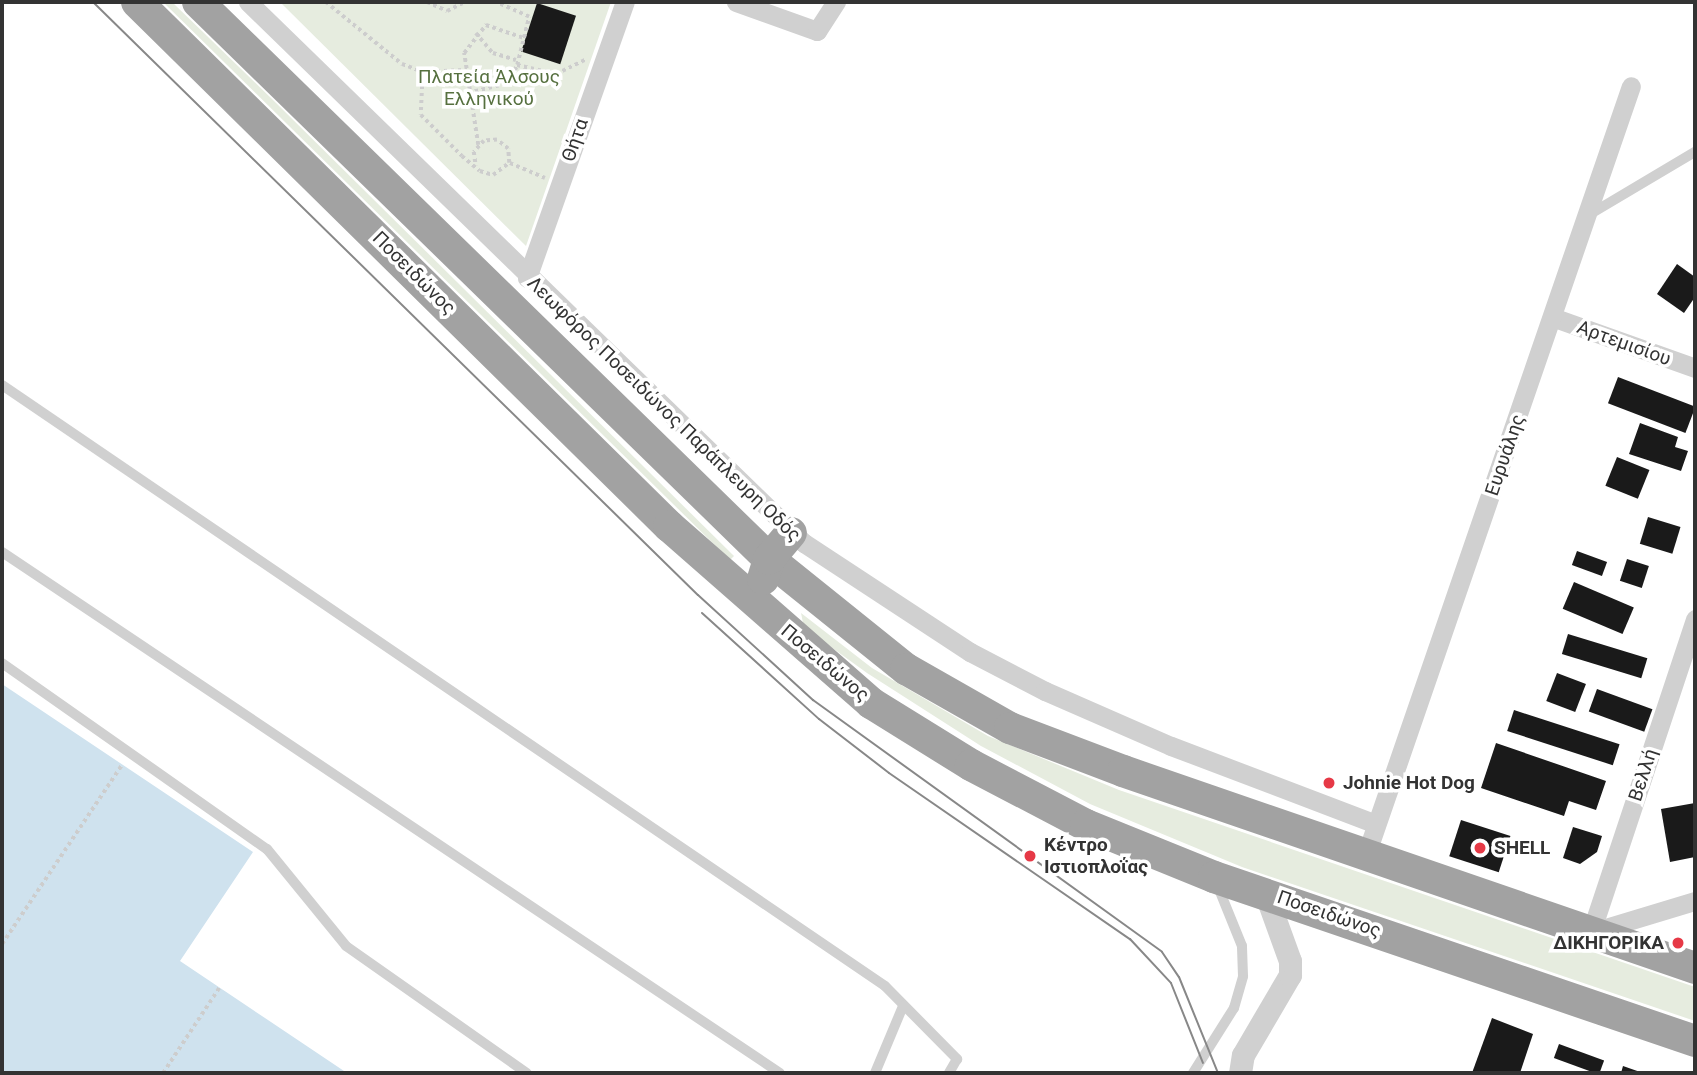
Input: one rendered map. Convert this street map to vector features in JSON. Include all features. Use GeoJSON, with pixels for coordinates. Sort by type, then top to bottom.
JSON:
{"type":"FeatureCollection","features":[{"type":"Feature","properties":{"kind":"highway","name":"Ποσειδώνος"},"geometry":{"type":"LineString","coordinates":[[137,2],[668,526],[871,703],[971,765],[1086,825],[1214,877],[1265,892],[1695,1041]]}},
{"type":"Feature","properties":{"kind":"highway"},"geometry":{"type":"LineString","coordinates":[[198,2],[769,559],[906,669],[1010,728],[1366,855],[1695,968]]}},
{"type":"Feature","properties":{"kind":"highway"},"geometry":{"type":"LineString","coordinates":[[755,603],[769,559],[790,533]]}},
{"type":"Feature","properties":{"kind":"street","name":"Λεωφόρος Ποσειδώνος Παράπλευρη Οδός"},"geometry":{"type":"LineString","coordinates":[[248,2],[790,533],[970,652],[1045,691],[1171,746],[1376,824]]}},
{"type":"Feature","properties":{"kind":"street","name":"Θήτα"},"geometry":{"type":"LineString","coordinates":[[527,278],[625,2]]}},
{"type":"Feature","properties":{"kind":"street"},"geometry":{"type":"LineString","coordinates":[[736,2],[817,31],[836,2]]}},
{"type":"Feature","properties":{"kind":"street","name":"Ευρυάλης"},"geometry":{"type":"LineString","coordinates":[[1366,855],[1631,86]]}},
{"type":"Feature","properties":{"kind":"street","name":"Αρτεμισίου"},"geometry":{"type":"LineString","coordinates":[[1552,317],[1695,369]]}},
{"type":"Feature","properties":{"kind":"street","name":"Βελλή"},"geometry":{"type":"LineString","coordinates":[[1591,932],[1695,619]]}},
{"type":"Feature","properties":{"kind":"street"},"geometry":{"type":"LineString","coordinates":[[1240,1073],[1243,1055],[1290,975],[1290,961],[1265,892]]}},
{"type":"Feature","properties":{"kind":"street"},"geometry":{"type":"LineString","coordinates":[[1591,932],[1695,901]]}},
{"type":"Feature","properties":{"kind":"lane"},"geometry":{"type":"LineString","coordinates":[[1586,216],[1695,152]]}},
{"type":"Feature","properties":{"kind":"lane"},"geometry":{"type":"LineString","coordinates":[[2,385],[885,986],[957,1059],[949,1073]]}},
{"type":"Feature","properties":{"kind":"lane"},"geometry":{"type":"LineString","coordinates":[[2,552],[780,1073]]}},
{"type":"Feature","properties":{"kind":"lane"},"geometry":{"type":"LineString","coordinates":[[2,663],[267,849],[346,946],[527,1073]]}},
{"type":"Feature","properties":{"kind":"lane"},"geometry":{"type":"LineString","coordinates":[[1193,1073],[1234,1008],[1243,976],[1242,946],[1214,877]]}},
{"type":"Feature","properties":{"kind":"lane"},"geometry":{"type":"LineString","coordinates":[[876,1073],[904,1006]]}},
{"type":"Feature","properties":{"kind":"path"},"geometry":{"type":"LineString","coordinates":[[326,2],[402,64],[423,72],[464,70]]}},
{"type":"Feature","properties":{"kind":"path"},"geometry":{"type":"LineString","coordinates":[[427,2],[447,11],[465,2]]}},
{"type":"Feature","properties":{"kind":"path"},"geometry":{"type":"LineString","coordinates":[[468,93],[508,83],[517,62],[529,17],[496,2]]}},
{"type":"Feature","properties":{"kind":"path"},"geometry":{"type":"LineString","coordinates":[[476,166],[478,145],[464,70],[464,53],[476,33],[486,25],[523,38]]}},
{"type":"Feature","properties":{"kind":"path"},"geometry":{"type":"LineString","coordinates":[[476,33],[493,53],[556,74],[583,58],[602,63]]}},
{"type":"Feature","properties":{"kind":"path"},"geometry":{"type":"LineString","coordinates":[[423,72],[421,115],[476,166],[493,175],[509,163]]}},
{"type":"Feature","properties":{"kind":"path"},"geometry":{"type":"LineString","coordinates":[[478,145],[490,139],[503,143],[509,163]]}},
{"type":"Feature","properties":{"kind":"path"},"geometry":{"type":"LineString","coordinates":[[509,163],[560,184]]}},
{"type":"Feature","properties":{"kind":"path"},"geometry":{"type":"LineString","coordinates":[[2,944],[122,765]]}},
{"type":"Feature","properties":{"kind":"path"},"geometry":{"type":"LineString","coordinates":[[163,1073],[219,988]]}},
{"type":"Feature","properties":{"kind":"green space"},"geometry":{"type":"Polygon","coordinates":[[[163,2],[172,2],[734,556],[730,560],[163,2]]]}},
{"type":"Feature","properties":{"kind":"green space","name":"Πλατεία Άλσους Ελληνικού"},"geometry":{"type":"Polygon","coordinates":[[[280,2],[611,2],[526,246],[280,2]]]}},
{"type":"Feature","properties":{"kind":"green space"},"geometry":{"type":"Polygon","coordinates":[[[801,613],[872,668],[988,736],[1119,790],[1695,987],[1695,1021],[1242,867],[1090,804],[981,746],[867,673],[820,639],[803,623],[801,613]]]}},
{"type":"Feature","properties":{"kind":"water"},"geometry":{"type":"Polygon","coordinates":[[[2,684],[253,852],[180,961],[347,1073],[2,1073],[2,684]]]}},
{"type":"Feature","properties":{"kind":"building"},"geometry":{"type":"Polygon","coordinates":[[[537,3],[576,16],[560,64],[521,52],[537,3]]]}},
{"type":"Feature","properties":{"kind":"building"},"geometry":{"type":"Polygon","coordinates":[[[1677,264],[1695,277],[1695,297],[1684,313],[1657,294],[1677,264]]]}},
{"type":"Feature","properties":{"kind":"building"},"geometry":{"type":"Polygon","coordinates":[[[1618,377],[1695,407],[1685,433],[1608,403],[1618,377]]]}},
{"type":"Feature","properties":{"kind":"building"},"geometry":{"type":"Polygon","coordinates":[[[1640,423],[1678,437],[1675,447],[1688,451],[1681,471],[1629,454],[1640,423]]]}},
{"type":"Feature","properties":{"kind":"building"},"geometry":{"type":"Polygon","coordinates":[[[1617,457],[1649,470],[1638,499],[1605,486],[1617,457]]]}},
{"type":"Feature","properties":{"kind":"building"},"geometry":{"type":"Polygon","coordinates":[[[1648,517],[1681,527],[1672,554],[1640,544],[1648,517]]]}},
{"type":"Feature","properties":{"kind":"building"},"geometry":{"type":"Polygon","coordinates":[[[1577,551],[1607,562],[1602,576],[1572,565],[1577,551]]]}},
{"type":"Feature","properties":{"kind":"building"},"geometry":{"type":"Polygon","coordinates":[[[1627,559],[1649,566],[1642,588],[1620,581],[1627,559]]]}},
{"type":"Feature","properties":{"kind":"building"},"geometry":{"type":"Polygon","coordinates":[[[1574,582],[1634,607],[1623,634],[1563,609],[1574,582]]]}},
{"type":"Feature","properties":{"kind":"building"},"geometry":{"type":"Polygon","coordinates":[[[1568,634],[1647,658],[1641,678],[1562,654],[1568,634]]]}},
{"type":"Feature","properties":{"kind":"building"},"geometry":{"type":"Polygon","coordinates":[[[1557,673],[1586,684],[1575,712],[1546,701],[1557,673]]]}},
{"type":"Feature","properties":{"kind":"building"},"geometry":{"type":"Polygon","coordinates":[[[1597,689],[1652,709],[1644,732],[1589,712],[1597,689]]]}},
{"type":"Feature","properties":{"kind":"building"},"geometry":{"type":"Polygon","coordinates":[[[1514,710],[1620,744],[1613,765],[1507,731],[1514,710]]]}},
{"type":"Feature","properties":{"kind":"building"},"geometry":{"type":"Polygon","coordinates":[[[1496,743],[1606,781],[1596,810],[1569,801],[1564,816],[1481,788],[1496,743]]]}},
{"type":"Feature","properties":{"kind":"building"},"geometry":{"type":"Polygon","coordinates":[[[1695,803],[1695,857],[1670,862],[1661,809],[1695,803]]]}},
{"type":"Feature","properties":{"kind":"building","name":"SHELL"},"geometry":{"type":"Polygon","coordinates":[[[1461,820],[1510,836],[1499,872],[1449,856],[1461,820]]]}},
{"type":"Feature","properties":{"kind":"building"},"geometry":{"type":"Polygon","coordinates":[[[1573,827],[1602,836],[1597,852],[1580,864],[1563,858],[1573,827]]]}},
{"type":"Feature","properties":{"kind":"building"},"geometry":{"type":"Polygon","coordinates":[[[1492,1018],[1533,1034],[1520,1073],[1472,1073],[1492,1018]]]}},
{"type":"Feature","properties":{"kind":"building"},"geometry":{"type":"Polygon","coordinates":[[[1559,1044],[1604,1060],[1600,1073],[1595,1073],[1554,1058],[1559,1044]]]}},
{"type":"Feature","properties":{"kind":"building"},"geometry":{"type":"Polygon","coordinates":[[[1623,1066],[1643,1073],[1621,1073],[1623,1066]]]}},
{"type":"Feature","properties":{"kind":"tram line"},"geometry":{"type":"LineString","coordinates":[[93,2],[698,595],[813,700],[1162,952],[1179,977],[1218,1073]]}},
{"type":"Feature","properties":{"kind":"tram line"},"geometry":{"type":"LineString","coordinates":[[702,613],[819,719],[889,773],[1130,939],[1171,983],[1203,1063]]}},
{"type":"Feature","properties":{"kind":"place","name":"Johnie Hot Dog"},"geometry":{"type":"Point","coordinates":[1329,783]}},
{"type":"Feature","properties":{"kind":"place","name":"SHELL"},"geometry":{"type":"Point","coordinates":[1480,848]}},
{"type":"Feature","properties":{"kind":"place","name":"Κέντρο Ιστιοπλοΐας"},"geometry":{"type":"Point","coordinates":[1030,856]}},
{"type":"Feature","properties":{"kind":"place","name":"ΔΙΚΗΓΟΡΙΚΑ"},"geometry":{"type":"Point","coordinates":[1678,943]}}]}
